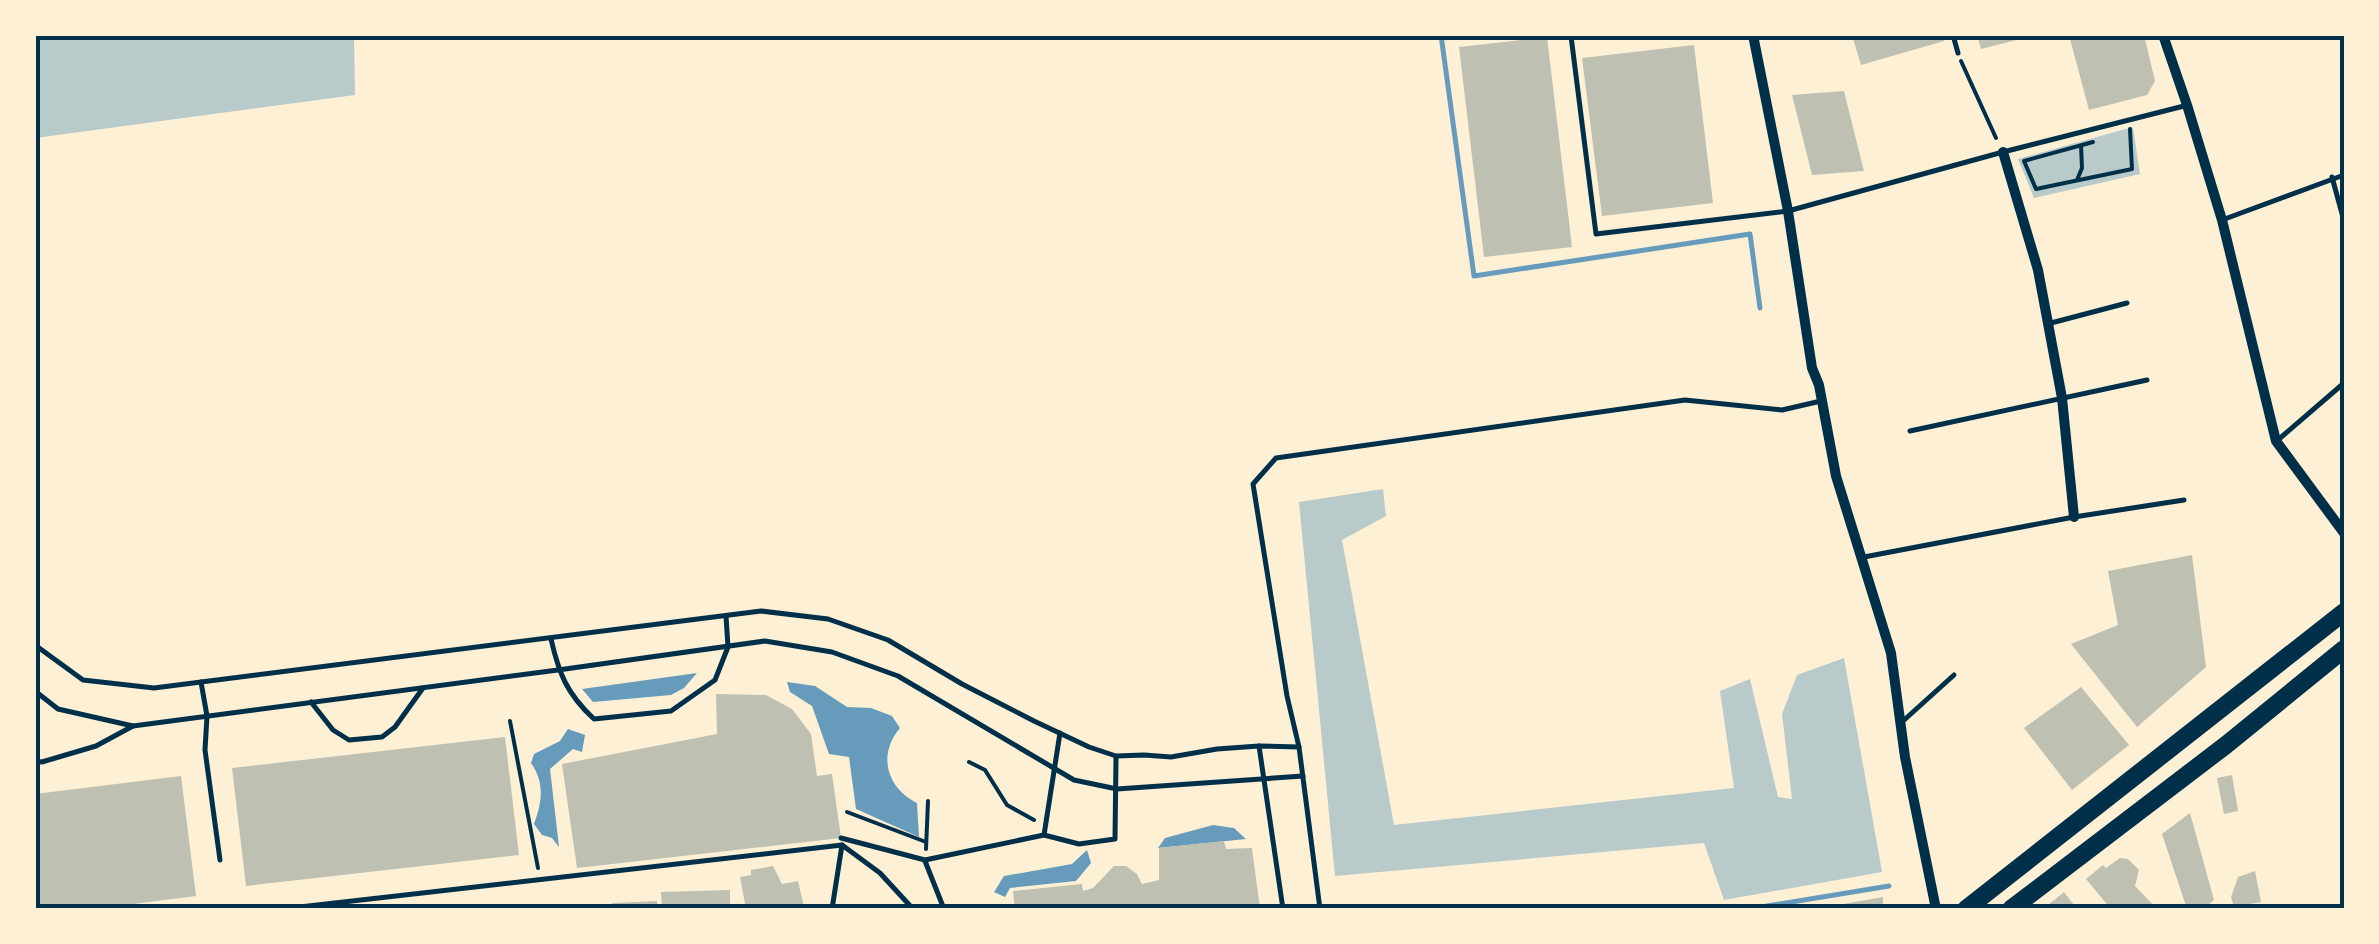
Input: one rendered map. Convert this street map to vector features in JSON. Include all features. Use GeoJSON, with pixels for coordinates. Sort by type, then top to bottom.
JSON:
{"type":"FeatureCollection","features":[{"type":"Feature","properties":{"kind":"main road"},"geometry":{"type":"LineString","coordinates":[[1966,909],[2344,612]]}},
{"type":"Feature","properties":{"kind":"main road"},"geometry":{"type":"LineString","coordinates":[[2011,909],[2226,745],[2344,649]]}},
{"type":"Feature","properties":{"kind":"street"},"geometry":{"type":"LineString","coordinates":[[1753,35],[1788,211],[1812,368],[1836,476],[1890,653],[1936,909]]}},
{"type":"Feature","properties":{"kind":"street"},"geometry":{"type":"LineString","coordinates":[[2163,35],[2222,220],[2276,441],[2344,533]]}},
{"type":"Feature","properties":{"kind":"street"},"geometry":{"type":"LineString","coordinates":[[2002,152],[2038,270],[2062,398],[2074,517]]}},
{"type":"Feature","properties":{"kind":"lane"},"geometry":{"type":"LineString","coordinates":[[1579,35],[1571,36],[1596,234],[1788,211],[2187,105]]}},
{"type":"Feature","properties":{"kind":"lane"},"geometry":{"type":"LineString","coordinates":[[1953,35],[1958,53]]}},
{"type":"Feature","properties":{"kind":"lane"},"geometry":{"type":"LineString","coordinates":[[2222,220],[2344,175]]}},
{"type":"Feature","properties":{"kind":"lane"},"geometry":{"type":"LineString","coordinates":[[2332,177],[2344,221]]}},
{"type":"Feature","properties":{"kind":"lane"},"geometry":{"type":"LineString","coordinates":[[2048,324],[2127,303]]}},
{"type":"Feature","properties":{"kind":"lane"},"geometry":{"type":"LineString","coordinates":[[1910,431],[2146,380]]}},
{"type":"Feature","properties":{"kind":"lane"},"geometry":{"type":"LineString","coordinates":[[2276,441],[2344,383]]}},
{"type":"Feature","properties":{"kind":"lane"},"geometry":{"type":"LineString","coordinates":[[1320,909],[1300,747],[1287,696],[1253,484],[1276,458],[1685,400],[1782,410],[1822,400]]}},
{"type":"Feature","properties":{"kind":"lane"},"geometry":{"type":"LineString","coordinates":[[1861,558],[2184,500]]}},
{"type":"Feature","properties":{"kind":"lane"},"geometry":{"type":"LineString","coordinates":[[35,646],[84,680],[154,688],[761,612],[828,619],[888,640],[962,684],[1089,747],[1116,756],[1170,757],[1216,749],[1300,747]]}},
{"type":"Feature","properties":{"kind":"lane"},"geometry":{"type":"LineString","coordinates":[[551,639],[558,670],[571,694],[594,718],[672,711],[716,680],[728,647],[726,616]]}},
{"type":"Feature","properties":{"kind":"lane"},"geometry":{"type":"LineString","coordinates":[[35,691],[58,709],[133,726],[765,640],[832,652],[898,676],[1074,780],[1117,789],[1303,776]]}},
{"type":"Feature","properties":{"kind":"lane"},"geometry":{"type":"LineString","coordinates":[[1900,724],[1954,675]]}},
{"type":"Feature","properties":{"kind":"lane"},"geometry":{"type":"LineString","coordinates":[[201,682],[207,716],[205,750],[220,860]]}},
{"type":"Feature","properties":{"kind":"lane"},"geometry":{"type":"LineString","coordinates":[[310,702],[333,730],[349,740],[382,737],[395,727],[423,687]]}},
{"type":"Feature","properties":{"kind":"lane"},"geometry":{"type":"LineString","coordinates":[[35,760],[42,762],[96,746],[133,726]]}},
{"type":"Feature","properties":{"kind":"lane"},"geometry":{"type":"LineString","coordinates":[[1044,836],[1060,733]]}},
{"type":"Feature","properties":{"kind":"lane"},"geometry":{"type":"LineString","coordinates":[[1259,746],[1283,909]]}},
{"type":"Feature","properties":{"kind":"lane"},"geometry":{"type":"LineString","coordinates":[[282,909],[842,841],[925,860],[1044,836],[1079,844],[1114,839],[1116,756]]}},
{"type":"Feature","properties":{"kind":"lane"},"geometry":{"type":"LineString","coordinates":[[832,909],[842,841]]}},
{"type":"Feature","properties":{"kind":"lane"},"geometry":{"type":"LineString","coordinates":[[842,841],[880,873],[913,909]]}},
{"type":"Feature","properties":{"kind":"lane"},"geometry":{"type":"LineString","coordinates":[[925,860],[944,909]]}},
{"type":"Feature","properties":{"kind":"path"},"geometry":{"type":"LineString","coordinates":[[1958,53],[2002,152]]}},
{"type":"Feature","properties":{"kind":"path"},"geometry":{"type":"LineString","coordinates":[[2098,141],[2024,162],[2036,189],[2132,169],[2132,132],[2115,136]]}},
{"type":"Feature","properties":{"kind":"path"},"geometry":{"type":"LineString","coordinates":[[2076,180],[2082,168],[2081,146]]}},
{"type":"Feature","properties":{"kind":"path"},"geometry":{"type":"LineString","coordinates":[[510,720],[540,880]]}},
{"type":"Feature","properties":{"kind":"path"},"geometry":{"type":"LineString","coordinates":[[968,762],[986,770],[1008,805],[1034,820],[1044,836]]}},
{"type":"Feature","properties":{"kind":"path"},"geometry":{"type":"LineString","coordinates":[[848,812],[926,842]]}},
{"type":"Feature","properties":{"kind":"shaded area"},"geometry":{"type":"Polygon","coordinates":[[[35,35],[354,35],[355,95],[35,138],[35,35]]]}},
{"type":"Feature","properties":{"kind":"shaded area"},"geometry":{"type":"Polygon","coordinates":[[[2133,127],[2140,174],[2034,198],[2018,159],[2133,127]]]}},
{"type":"Feature","properties":{"kind":"shaded area"},"geometry":{"type":"Polygon","coordinates":[[[1383,489],[1386,516],[1342,540],[1394,825],[1734,788],[1720,691],[1750,679],[1778,797],[1792,799],[1782,714],[1797,675],[1844,658],[1882,872],[1724,900],[1704,843],[1335,876],[1299,502],[1383,489]]]}},
{"type":"Feature","properties":{"kind":"water"},"geometry":{"type":"Polygon","coordinates":[[[697,673],[684,688],[671,695],[593,702],[582,689],[697,673]]]}},
{"type":"Feature","properties":{"kind":"water"},"geometry":{"type":"Polygon","coordinates":[[[787,682],[815,686],[847,707],[871,708],[892,716],[900,728],[889,749],[889,770],[898,789],[917,803],[919,837],[856,809],[849,757],[829,754],[812,706],[790,692],[787,682]]]}},
{"type":"Feature","properties":{"kind":"water"},"geometry":{"type":"Polygon","coordinates":[[[568,729],[585,735],[582,752],[573,749],[550,769],[559,847],[534,824],[541,793],[531,763],[534,754],[560,741],[568,729]]]}},
{"type":"Feature","properties":{"kind":"water"},"geometry":{"type":"Polygon","coordinates":[[[1213,825],[1234,828],[1246,839],[1158,848],[1165,838],[1213,825]]]}},
{"type":"Feature","properties":{"kind":"water"},"geometry":{"type":"Polygon","coordinates":[[[1087,850],[1091,863],[1076,881],[1010,888],[1005,897],[994,892],[1004,876],[1072,864],[1087,850]]]}},
{"type":"Feature","properties":{"kind":"building"},"geometry":{"type":"Polygon","coordinates":[[[1852,35],[1942,35],[1944,41],[1861,65],[1852,35]]]}},
{"type":"Feature","properties":{"kind":"building"},"geometry":{"type":"Polygon","coordinates":[[[1977,35],[2032,35],[2032,36],[1981,49],[1977,35]]]}},
{"type":"Feature","properties":{"kind":"building"},"geometry":{"type":"Polygon","coordinates":[[[2069,35],[2144,35],[2155,81],[2147,95],[2089,110],[2069,35]]]}},
{"type":"Feature","properties":{"kind":"building"},"geometry":{"type":"Polygon","coordinates":[[[1547,37],[1572,247],[1484,257],[1459,47],[1547,37]]]}},
{"type":"Feature","properties":{"kind":"building"},"geometry":{"type":"Polygon","coordinates":[[[1694,45],[1713,203],[1602,216],[1582,58],[1694,45]]]}},
{"type":"Feature","properties":{"kind":"building"},"geometry":{"type":"Polygon","coordinates":[[[1844,91],[1864,171],[1812,175],[1792,95],[1844,91]]]}},
{"type":"Feature","properties":{"kind":"building"},"geometry":{"type":"Polygon","coordinates":[[[2192,555],[2206,667],[2137,727],[2071,644],[2118,625],[2108,571],[2192,555]]]}},
{"type":"Feature","properties":{"kind":"building"},"geometry":{"type":"Polygon","coordinates":[[[2081,687],[2129,745],[2072,790],[2024,728],[2081,687]]]}},
{"type":"Feature","properties":{"kind":"building"},"geometry":{"type":"Polygon","coordinates":[[[716,694],[766,695],[792,709],[811,734],[817,776],[832,774],[841,838],[577,868],[562,764],[717,734],[716,694]]]}},
{"type":"Feature","properties":{"kind":"building"},"geometry":{"type":"Polygon","coordinates":[[[505,737],[519,855],[246,886],[232,768],[505,737]]]}},
{"type":"Feature","properties":{"kind":"building"},"geometry":{"type":"Polygon","coordinates":[[[2232,775],[2238,811],[2224,814],[2217,778],[2232,775]]]}},
{"type":"Feature","properties":{"kind":"building"},"geometry":{"type":"Polygon","coordinates":[[[181,776],[196,896],[94,909],[35,909],[35,794],[181,776]]]}},
{"type":"Feature","properties":{"kind":"building"},"geometry":{"type":"Polygon","coordinates":[[[2190,813],[2214,900],[2203,909],[2187,909],[2162,834],[2190,813]]]}},
{"type":"Feature","properties":{"kind":"building"},"geometry":{"type":"Polygon","coordinates":[[[1224,841],[1226,849],[1252,848],[1260,909],[1015,909],[1013,891],[1082,884],[1083,891],[1093,888],[1114,866],[1126,866],[1142,884],[1159,880],[1159,848],[1224,841]]]}},
{"type":"Feature","properties":{"kind":"building"},"geometry":{"type":"Polygon","coordinates":[[[2120,858],[2128,859],[2139,870],[2135,886],[2157,909],[2111,909],[2086,879],[2120,858]]]}},
{"type":"Feature","properties":{"kind":"building"},"geometry":{"type":"Polygon","coordinates":[[[773,866],[782,884],[798,881],[804,907],[746,909],[740,877],[751,875],[751,870],[773,866]]]}},
{"type":"Feature","properties":{"kind":"building"},"geometry":{"type":"Polygon","coordinates":[[[2255,871],[2261,902],[2234,907],[2231,897],[2238,877],[2255,871]]]}},
{"type":"Feature","properties":{"kind":"building"},"geometry":{"type":"Polygon","coordinates":[[[730,890],[730,909],[662,909],[661,892],[730,890]]]}},
{"type":"Feature","properties":{"kind":"building"},"geometry":{"type":"Polygon","coordinates":[[[2064,892],[2077,909],[2043,909],[2064,892]]]}},
{"type":"Feature","properties":{"kind":"building"},"geometry":{"type":"Polygon","coordinates":[[[1883,897],[1883,909],[1826,909],[1826,907],[1883,897]]]}},
{"type":"Feature","properties":{"kind":"building"},"geometry":{"type":"Polygon","coordinates":[[[657,901],[657,909],[613,909],[612,903],[657,901]]]}},
{"type":"Feature","properties":{"kind":"waterway"},"geometry":{"type":"LineString","coordinates":[[1441,35],[1474,276],[1750,234],[1760,308]]}},
{"type":"Feature","properties":{"kind":"waterway"},"geometry":{"type":"LineString","coordinates":[[1749,909],[1889,886]]}}]}
